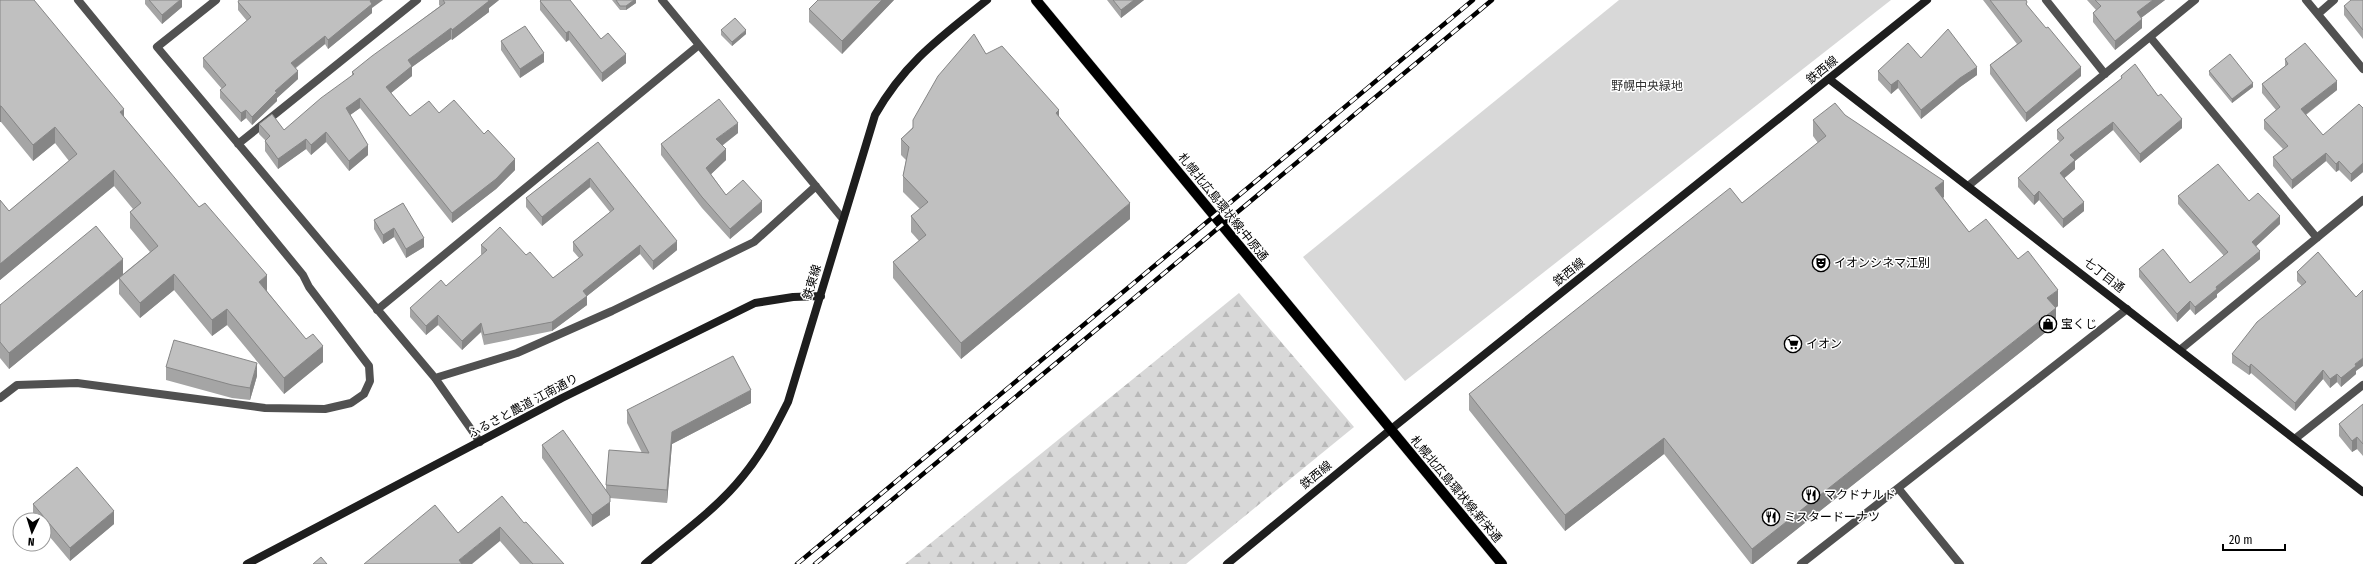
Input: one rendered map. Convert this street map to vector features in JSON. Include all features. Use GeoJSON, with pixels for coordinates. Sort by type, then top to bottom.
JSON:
{"type":"FeatureCollection","features":[{"type":"Feature","properties":{"kind":"main road","name":"札幌北広島環状線;中原通"},"geometry":{"type":"LineString","coordinates":[[1036,0],[1390,430]]}},
{"type":"Feature","properties":{"kind":"main road","name":"札幌北広島環状線;新栄通"},"geometry":{"type":"LineString","coordinates":[[1390,430],[1502,564]]}},
{"type":"Feature","properties":{"kind":"street"},"geometry":{"type":"LineString","coordinates":[[0,398],[17,385],[77,383],[265,408],[325,409],[351,403],[364,394],[370,381],[369,366],[309,287],[303,275],[78,0]]}},
{"type":"Feature","properties":{"kind":"street"},"geometry":{"type":"LineString","coordinates":[[216,0],[157,48],[434,378],[480,442]]}},
{"type":"Feature","properties":{"kind":"street"},"geometry":{"type":"LineString","coordinates":[[238,144],[417,0]]}},
{"type":"Feature","properties":{"kind":"street"},"geometry":{"type":"LineString","coordinates":[[662,0],[843,219]]}},
{"type":"Feature","properties":{"kind":"street","name":"鉄東線"},"geometry":{"type":"LineString","coordinates":[[644,564],[724,496],[759,456],[788,402],[876,115],[889,90],[929,45],[987,0]]}},
{"type":"Feature","properties":{"kind":"street","name":"鉄西線"},"geometry":{"type":"LineString","coordinates":[[1227,564],[1390,430],[1927,0]]}},
{"type":"Feature","properties":{"kind":"street"},"geometry":{"type":"LineString","coordinates":[[2046,0],[2105,74]]}},
{"type":"Feature","properties":{"kind":"street"},"geometry":{"type":"LineString","coordinates":[[1968,186],[2195,0]]}},
{"type":"Feature","properties":{"kind":"street"},"geometry":{"type":"LineString","coordinates":[[2306,0],[2363,69]]}},
{"type":"Feature","properties":{"kind":"street"},"geometry":{"type":"LineString","coordinates":[[2318,14],[2334,0]]}},
{"type":"Feature","properties":{"kind":"street"},"geometry":{"type":"LineString","coordinates":[[2150,37],[2317,238]]}},
{"type":"Feature","properties":{"kind":"street"},"geometry":{"type":"LineString","coordinates":[[377,310],[699,45]]}},
{"type":"Feature","properties":{"kind":"street","name":"七丁目通"},"geometry":{"type":"LineString","coordinates":[[1829,79],[2296,438],[2363,492]]}},
{"type":"Feature","properties":{"kind":"street"},"geometry":{"type":"LineString","coordinates":[[434,378],[517,353],[612,311],[754,242],[816,186]]}},
{"type":"Feature","properties":{"kind":"street"},"geometry":{"type":"LineString","coordinates":[[2181,350],[2363,200]]}},
{"type":"Feature","properties":{"kind":"street","name":"ふるさと農道 江南通り"},"geometry":{"type":"LineString","coordinates":[[247,564],[562,398],[755,303],[793,297],[820,296]]}},
{"type":"Feature","properties":{"kind":"street"},"geometry":{"type":"LineString","coordinates":[[1801,564],[2128,309]]}},
{"type":"Feature","properties":{"kind":"street"},"geometry":{"type":"LineString","coordinates":[[2296,438],[2363,385]]}},
{"type":"Feature","properties":{"kind":"street"},"geometry":{"type":"LineString","coordinates":[[1898,488],[1960,564]]}},
{"type":"Feature","properties":{"kind":"green space","name":"野幌中央緑地"},"geometry":{"type":"Polygon","coordinates":[[[1619,0],[1891,0],[1405,381],[1303,257],[1619,0]]]}},
{"type":"Feature","properties":{"kind":"green space"},"geometry":{"type":"Polygon","coordinates":[[[1239,293],[1354,427],[1186,564],[905,564],[1239,293]]]}},
{"type":"Feature","properties":{"kind":"building"},"geometry":{"type":"Polygon","coordinates":[[[0,0],[34,0],[124,109],[120,112],[199,207],[205,203],[267,275],[259,282],[306,339],[313,334],[323,346],[284,378],[227,309],[212,320],[174,274],[140,303],[119,278],[158,246],[130,212],[141,203],[114,170],[0,264],[0,200],[9,211],[77,154],[55,127],[33,145],[0,106],[0,0]]]}},
{"type":"Feature","properties":{"kind":"building"},"geometry":{"type":"Polygon","coordinates":[[[149,0],[180,0],[162,15],[149,0]]]}},
{"type":"Feature","properties":{"kind":"building"},"geometry":{"type":"Polygon","coordinates":[[[239,0],[371,0],[370,1],[372,4],[328,40],[325,36],[291,63],[298,71],[275,91],[277,92],[252,117],[246,110],[241,113],[220,90],[226,85],[203,58],[251,17],[238,2],[239,0]]]}},
{"type":"Feature","properties":{"kind":"building"},"geometry":{"type":"Polygon","coordinates":[[[443,0],[489,1],[452,30],[451,28],[408,60],[412,66],[386,87],[410,116],[429,101],[439,113],[454,100],[484,134],[488,130],[515,159],[496,179],[452,213],[360,98],[346,108],[368,145],[349,161],[326,132],[311,145],[306,139],[278,159],[265,141],[270,136],[259,124],[272,114],[284,130],[321,98],[354,74],[352,72],[372,56],[445,3],[443,0]]]}},
{"type":"Feature","properties":{"kind":"building"},"geometry":{"type":"Polygon","coordinates":[[[570,0],[601,39],[608,33],[626,54],[602,73],[569,31],[566,33],[540,1],[570,0]]]}},
{"type":"Feature","properties":{"kind":"building"},"geometry":{"type":"Polygon","coordinates":[[[616,0],[634,0],[626,6],[620,6],[616,0]]]}},
{"type":"Feature","properties":{"kind":"building"},"geometry":{"type":"Polygon","coordinates":[[[818,0],[882,0],[842,41],[809,9],[818,0]]]}},
{"type":"Feature","properties":{"kind":"building"},"geometry":{"type":"Polygon","coordinates":[[[1113,0],[1134,0],[1121,10],[1113,0]]]}},
{"type":"Feature","properties":{"kind":"building"},"geometry":{"type":"Polygon","coordinates":[[[1990,0],[2026,0],[2026,4],[2046,28],[2048,27],[2081,67],[2026,113],[1990,65],[2022,41],[1990,0]]]}},
{"type":"Feature","properties":{"kind":"building"},"geometry":{"type":"Polygon","coordinates":[[[2095,0],[2153,0],[2137,12],[2142,19],[2115,41],[2093,13],[2101,6],[2095,0]]]}},
{"type":"Feature","properties":{"kind":"building"},"geometry":{"type":"Polygon","coordinates":[[[2351,0],[2363,0],[2363,30],[2344,6],[2351,0]]]}},
{"type":"Feature","properties":{"kind":"building"},"geometry":{"type":"Polygon","coordinates":[[[735,18],[746,30],[732,42],[721,30],[735,18]]]}},
{"type":"Feature","properties":{"kind":"building"},"geometry":{"type":"Polygon","coordinates":[[[525,26],[544,53],[520,69],[501,41],[525,26]]]}},
{"type":"Feature","properties":{"kind":"building"},"geometry":{"type":"Polygon","coordinates":[[[1948,29],[1977,67],[1960,78],[1921,110],[1898,80],[1891,85],[1878,71],[1908,43],[1921,58],[1948,29]]]}},
{"type":"Feature","properties":{"kind":"building"},"geometry":{"type":"Polygon","coordinates":[[[974,34],[986,54],[1002,46],[1059,110],[1056,113],[1130,203],[961,343],[893,262],[926,235],[911,216],[928,202],[903,176],[909,147],[901,139],[913,128],[913,120],[938,76],[974,34]]]}},
{"type":"Feature","properties":{"kind":"building"},"geometry":{"type":"Polygon","coordinates":[[[2305,43],[2337,81],[2301,109],[2323,135],[2359,104],[2363,108],[2363,163],[2351,174],[2339,161],[2336,164],[2326,153],[2292,180],[2273,157],[2288,146],[2264,120],[2280,107],[2262,84],[2288,64],[2285,59],[2305,43]]]}},
{"type":"Feature","properties":{"kind":"building"},"geometry":{"type":"Polygon","coordinates":[[[2230,54],[2253,83],[2232,99],[2209,71],[2230,54]]]}},
{"type":"Feature","properties":{"kind":"building"},"geometry":{"type":"Polygon","coordinates":[[[2135,64],[2158,96],[2161,94],[2182,119],[2140,154],[2113,122],[2070,155],[2075,160],[2060,173],[2084,202],[2063,219],[2039,191],[2034,196],[2018,178],[2064,138],[2057,130],[2122,78],[2121,76],[2135,64]]]}},
{"type":"Feature","properties":{"kind":"building"},"geometry":{"type":"Polygon","coordinates":[[[719,99],[738,123],[716,139],[726,149],[706,168],[726,195],[743,180],[762,201],[730,229],[702,197],[661,144],[719,99]]]}},
{"type":"Feature","properties":{"kind":"building","name":"イオン"},"geometry":{"type":"Polygon","coordinates":[[[1835,103],[1845,115],[1944,181],[1935,188],[1969,232],[1986,219],[2018,259],[2028,251],[2058,290],[2047,298],[2056,308],[1752,549],[1664,438],[1565,515],[1469,394],[1730,188],[1742,203],[1826,136],[1813,120],[1835,103]]]}},
{"type":"Feature","properties":{"kind":"building"},"geometry":{"type":"Polygon","coordinates":[[[598,142],[677,241],[653,261],[640,245],[583,291],[587,296],[552,322],[484,335],[481,323],[462,341],[438,315],[426,326],[410,308],[441,280],[446,286],[487,250],[481,245],[500,227],[526,255],[530,252],[553,278],[583,255],[573,242],[614,209],[590,178],[542,217],[526,198],[598,142]]]}},
{"type":"Feature","properties":{"kind":"building"},"geometry":{"type":"Polygon","coordinates":[[[2218,164],[2249,201],[2258,193],[2280,216],[2252,242],[2260,251],[2216,287],[2217,289],[2195,307],[2190,301],[2177,314],[2139,269],[2163,249],[2190,283],[2228,252],[2178,196],[2218,164]]]}},
{"type":"Feature","properties":{"kind":"building"},"geometry":{"type":"Polygon","coordinates":[[[403,203],[424,238],[406,249],[394,228],[383,235],[374,220],[403,203]]]}},
{"type":"Feature","properties":{"kind":"building"},"geometry":{"type":"Polygon","coordinates":[[[96,226],[123,259],[9,353],[0,342],[0,305],[96,226]]]}},
{"type":"Feature","properties":{"kind":"building"},"geometry":{"type":"Polygon","coordinates":[[[2318,252],[2356,297],[2363,290],[2363,358],[2355,364],[2356,366],[2341,378],[2337,374],[2330,379],[2323,370],[2295,403],[2251,364],[2249,367],[2232,354],[2257,322],[2306,282],[2297,272],[2318,252]]]}},
{"type":"Feature","properties":{"kind":"building"},"geometry":{"type":"Polygon","coordinates":[[[174,340],[257,363],[250,388],[232,385],[166,367],[174,340]]]}},
{"type":"Feature","properties":{"kind":"building"},"geometry":{"type":"Polygon","coordinates":[[[733,356],[751,390],[672,432],[667,490],[606,485],[609,450],[649,453],[627,410],[733,356]]]}},
{"type":"Feature","properties":{"kind":"building"},"geometry":{"type":"Polygon","coordinates":[[[2363,404],[2363,444],[2357,437],[2352,441],[2339,424],[2363,404]]]}},
{"type":"Feature","properties":{"kind":"building"},"geometry":{"type":"Polygon","coordinates":[[[563,430],[610,496],[610,502],[592,515],[542,445],[563,430]]]}},
{"type":"Feature","properties":{"kind":"building"},"geometry":{"type":"Polygon","coordinates":[[[77,467],[114,511],[70,548],[52,527],[52,512],[40,512],[33,504],[77,467]]]}},
{"type":"Feature","properties":{"kind":"building"},"geometry":{"type":"Polygon","coordinates":[[[502,496],[524,523],[526,522],[564,564],[533,564],[500,527],[459,560],[462,564],[364,564],[435,505],[458,533],[502,496]]]}},
{"type":"Feature","properties":{"kind":"building"},"geometry":{"type":"Polygon","coordinates":[[[321,557],[327,564],[313,564],[321,557]]]}},
{"type":"Feature","properties":{"kind":"railway"},"geometry":{"type":"LineString","coordinates":[[797,564],[1473,0]]}},
{"type":"Feature","properties":{"kind":"railway"},"geometry":{"type":"LineString","coordinates":[[815,564],[1492,0]]}},
{"type":"Feature","properties":{"kind":"place","name":"イオンシネマ江別"},"geometry":{"type":"Point","coordinates":[1821,263]}},
{"type":"Feature","properties":{"kind":"place","name":"宝くじ"},"geometry":{"type":"Point","coordinates":[2048,324]}},
{"type":"Feature","properties":{"kind":"place","name":"イオン"},"geometry":{"type":"Point","coordinates":[1793,344]}},
{"type":"Feature","properties":{"kind":"place","name":"マクドナルド"},"geometry":{"type":"Point","coordinates":[1811,495]}},
{"type":"Feature","properties":{"kind":"place","name":"ミスタードーナツ"},"geometry":{"type":"Point","coordinates":[1771,517]}}]}
